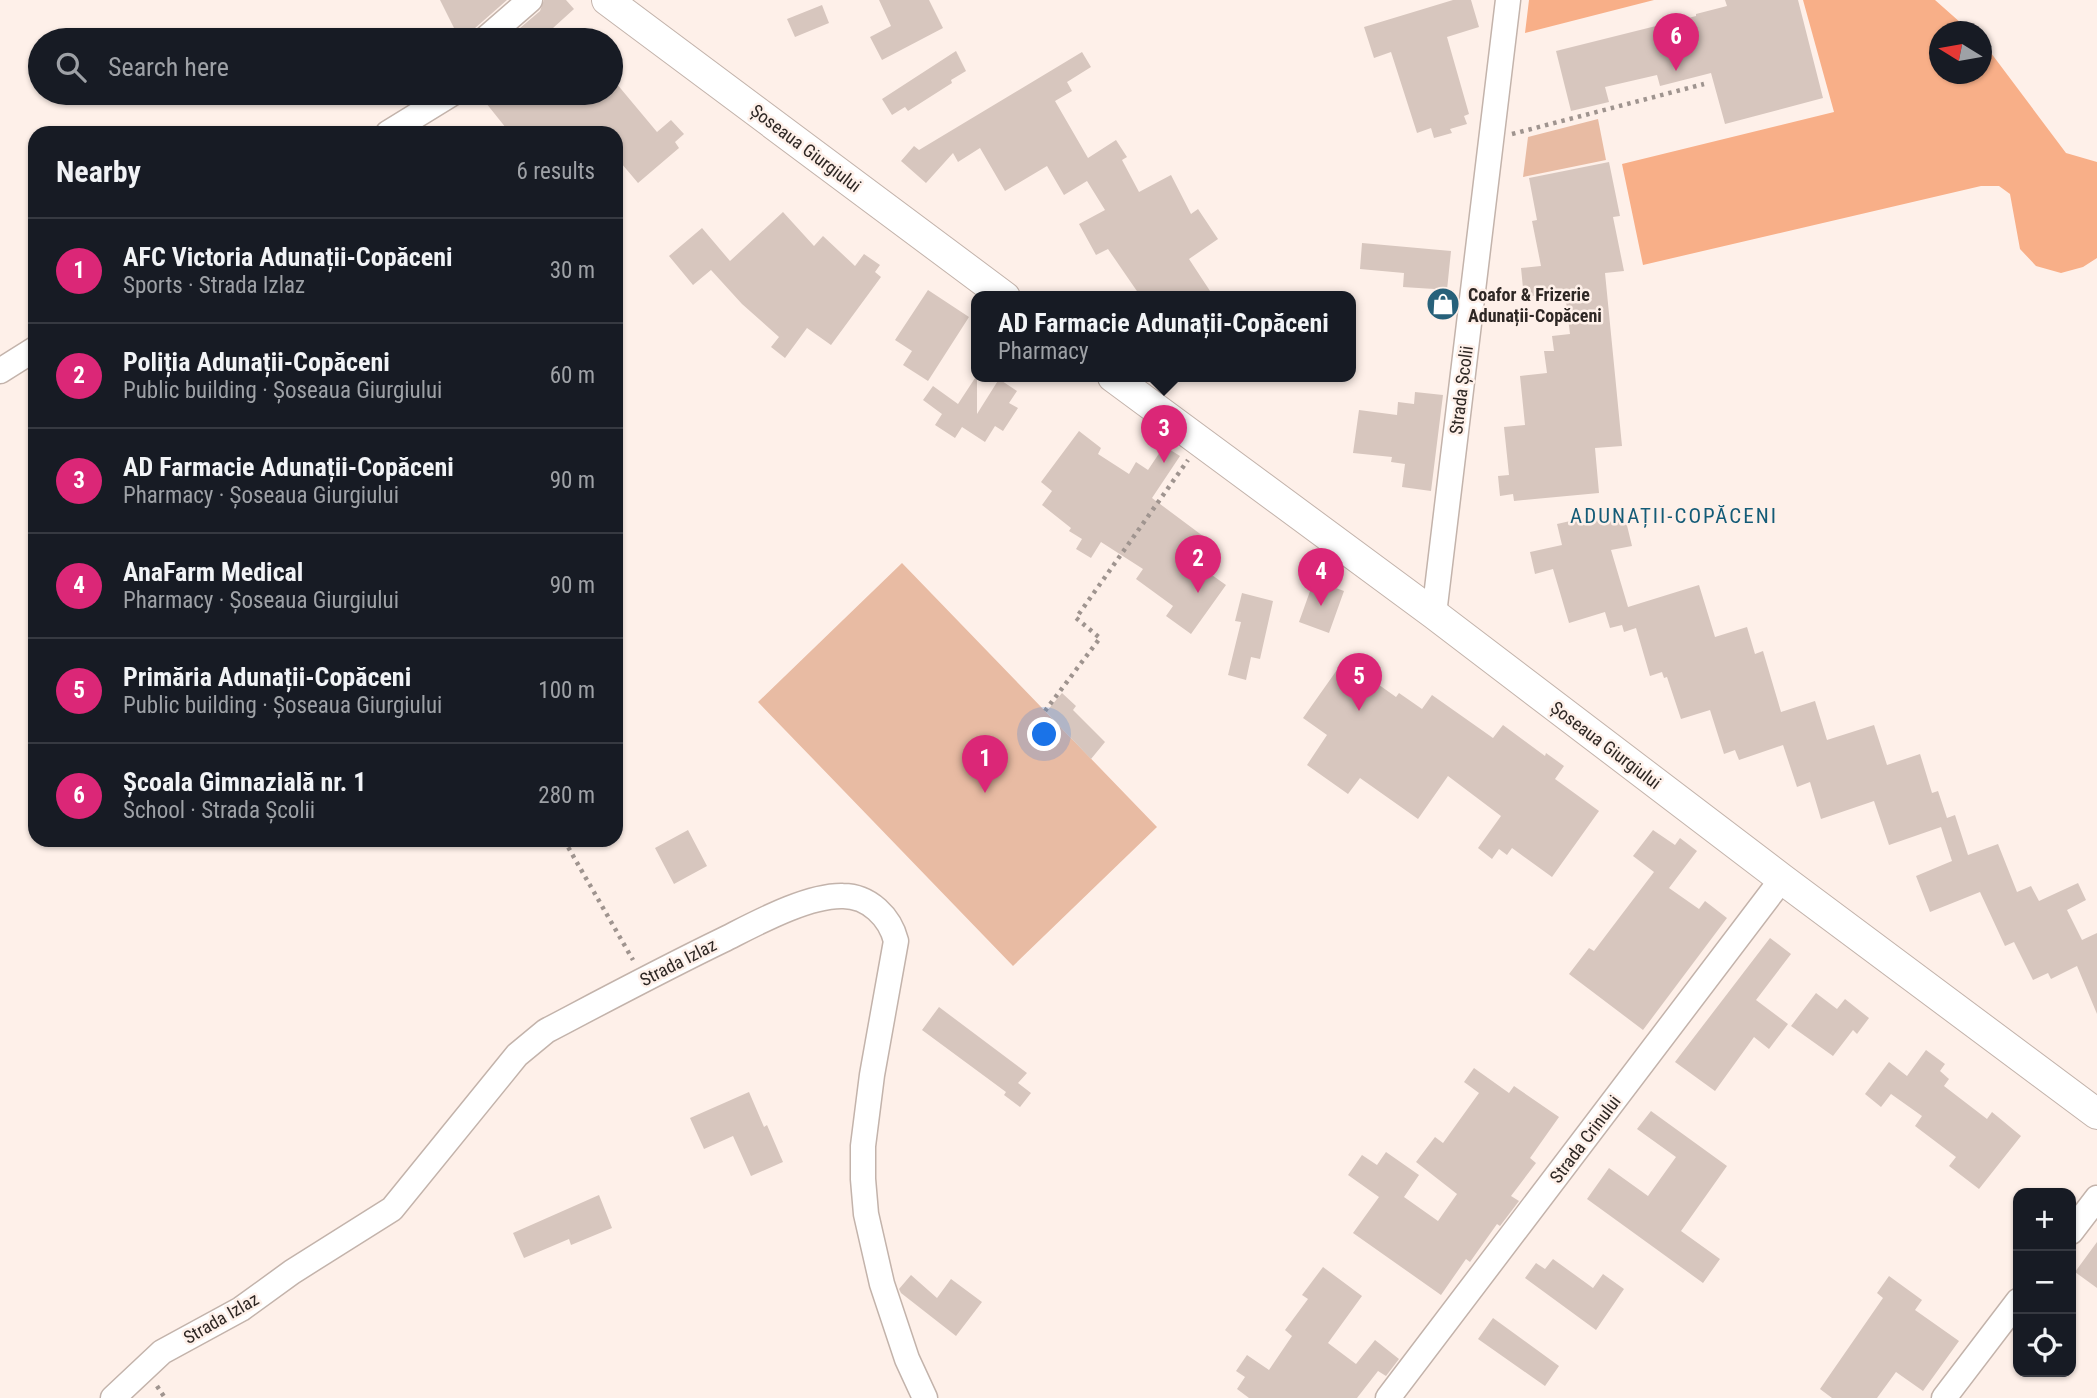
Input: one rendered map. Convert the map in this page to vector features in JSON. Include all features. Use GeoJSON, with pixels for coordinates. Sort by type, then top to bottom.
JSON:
{"type":"FeatureCollection","features":[{"type":"Feature","properties":{"kind":"street"},"geometry":{"type":"LineString","coordinates":[[498,28],[530,0]]}},
{"type":"Feature","properties":{"kind":"street","name":"Șoseaua Giurgiului"},"geometry":{"type":"LineString","coordinates":[[607,0],[997,291]]}},
{"type":"Feature","properties":{"kind":"street","name":"Strada Școlii"},"geometry":{"type":"LineString","coordinates":[[1434,614],[1508,0]]}},
{"type":"Feature","properties":{"kind":"street"},"geometry":{"type":"LineString","coordinates":[[399,126],[434,105]]}},
{"type":"Feature","properties":{"kind":"street"},"geometry":{"type":"LineString","coordinates":[[0,371],[28,353]]}},
{"type":"Feature","properties":{"kind":"street","name":"Șoseaua Giurgiului"},"geometry":{"type":"LineString","coordinates":[[1121,382],[1434,614],[2097,1114]]}},
{"type":"Feature","properties":{"kind":"street","name":"Strada Crinului"},"geometry":{"type":"LineString","coordinates":[[1388,1398],[1782,879]]}},
{"type":"Feature","properties":{"kind":"street","name":"Strada Izlaz"},"geometry":{"type":"LineString","coordinates":[[113,1398],[162,1352],[241,1310],[292,1272],[392,1209],[517,1055],[546,1031],[771,916],[832,897],[847,896],[873,906],[888,922],[895,937],[896,946],[872,1075],[863,1146],[866,1214],[882,1284],[907,1359],[925,1398]]}},
{"type":"Feature","properties":{"kind":"street"},"geometry":{"type":"LineString","coordinates":[[2076,1225],[2097,1198]]}},
{"type":"Feature","properties":{"kind":"street"},"geometry":{"type":"LineString","coordinates":[[1944,1398],[2013,1308]]}},
{"type":"Feature","properties":{"kind":"path"},"geometry":{"type":"LineString","coordinates":[[1491,140],[1704,84]]}},
{"type":"Feature","properties":{"kind":"path"},"geometry":{"type":"LineString","coordinates":[[1045,711],[1100,638],[1076,618],[1201,443]]}},
{"type":"Feature","properties":{"kind":"path"},"geometry":{"type":"LineString","coordinates":[[568,847],[644,979]]}},
{"type":"Feature","properties":{"kind":"shaded area"},"geometry":{"type":"Polygon","coordinates":[[[1529,0],[1654,0],[1525,33],[1529,0]]]}},
{"type":"Feature","properties":{"kind":"shaded area"},"geometry":{"type":"Polygon","coordinates":[[[1803,0],[1935,0],[1959,21],[1929,21],[1929,84],[1992,84],[1992,54],[2066,153],[2097,162],[2097,258],[2083,267],[2061,273],[2036,266],[2020,249],[2010,194],[1999,186],[1981,186],[1643,265],[1622,164],[1834,112],[1803,0]]]}},
{"type":"Feature","properties":{"kind":"shaded area"},"geometry":{"type":"Polygon","coordinates":[[[1598,119],[1606,160],[1523,177],[1528,137],[1598,119]]]}},
{"type":"Feature","properties":{"kind":"shaded area"},"geometry":{"type":"Polygon","coordinates":[[[902,563],[1157,827],[1013,966],[758,702],[902,563]]]}},
{"type":"Feature","properties":{"kind":"building"},"geometry":{"type":"Polygon","coordinates":[[[440,0],[507,0],[475,28],[454,28],[440,0]]]}},
{"type":"Feature","properties":{"kind":"building"},"geometry":{"type":"Polygon","coordinates":[[[544,0],[566,0],[574,9],[553,28],[520,28],[540,11],[544,0]]]}},
{"type":"Feature","properties":{"kind":"building"},"geometry":{"type":"Polygon","coordinates":[[[879,0],[929,0],[943,28],[882,60],[870,37],[891,26],[879,0]]]}},
{"type":"Feature","properties":{"kind":"building"},"geometry":{"type":"Polygon","coordinates":[[[1453,0],[1471,0],[1479,27],[1447,37],[1469,114],[1464,116],[1467,124],[1450,129],[1452,133],[1434,138],[1431,128],[1417,133],[1391,52],[1374,58],[1364,27],[1453,0]]]}},
{"type":"Feature","properties":{"kind":"building"},"geometry":{"type":"Polygon","coordinates":[[[1725,0],[1798,0],[1823,98],[1725,124],[1711,73],[1660,86],[1657,75],[1605,87],[1609,102],[1571,111],[1556,51],[1696,16],[1727,6],[1725,0]]]}},
{"type":"Feature","properties":{"kind":"building"},"geometry":{"type":"Polygon","coordinates":[[[822,5],[829,23],[795,37],[787,19],[822,5]]]}},
{"type":"Feature","properties":{"kind":"building"},"geometry":{"type":"Polygon","coordinates":[[[956,51],[966,71],[908,111],[905,107],[892,115],[882,99],[956,51]]]}},
{"type":"Feature","properties":{"kind":"building"},"geometry":{"type":"Polygon","coordinates":[[[1082,52],[1091,67],[1067,82],[1072,91],[1055,101],[1088,158],[1116,140],[1127,157],[1122,160],[1139,192],[1171,175],[1191,214],[1198,209],[1218,239],[1189,259],[1210,291],[1137,291],[1108,249],[1096,255],[1079,224],[1105,210],[1087,181],[1064,195],[1047,166],[1005,191],[980,148],[958,162],[953,153],[926,183],[901,161],[914,146],[919,150],[1082,52]]]}},
{"type":"Feature","properties":{"kind":"building"},"geometry":{"type":"Polygon","coordinates":[[[623,91],[657,132],[671,120],[684,134],[675,142],[679,148],[638,183],[623,165],[623,126],[504,126],[488,105],[623,105],[623,91]]]}},
{"type":"Feature","properties":{"kind":"building"},"geometry":{"type":"Polygon","coordinates":[[[1609,162],[1620,216],[1613,217],[1624,271],[1605,273],[1622,446],[1595,448],[1599,493],[1514,501],[1513,494],[1500,496],[1498,476],[1509,475],[1504,427],[1525,425],[1520,376],[1547,373],[1544,351],[1554,351],[1552,336],[1570,334],[1565,293],[1531,296],[1530,287],[1523,288],[1521,268],[1541,266],[1532,221],[1537,220],[1529,178],[1609,162]]]}},
{"type":"Feature","properties":{"kind":"building"},"geometry":{"type":"Polygon","coordinates":[[[783,212],[814,246],[823,236],[855,266],[864,254],[880,265],[875,272],[881,277],[831,345],[807,328],[785,358],[771,347],[779,337],[742,304],[711,270],[693,285],[669,256],[702,228],[730,261],[783,212]]]}},
{"type":"Feature","properties":{"kind":"building"},"geometry":{"type":"Polygon","coordinates":[[[1362,243],[1451,251],[1447,290],[1454,290],[1451,319],[1431,317],[1434,289],[1403,287],[1404,273],[1360,269],[1362,243]]]}},
{"type":"Feature","properties":{"kind":"building"},"geometry":{"type":"Polygon","coordinates":[[[928,290],[969,317],[928,381],[903,365],[912,351],[895,340],[928,290]]]}},
{"type":"Feature","properties":{"kind":"building"},"geometry":{"type":"Polygon","coordinates":[[[972,382],[977,382],[977,414],[997,382],[1004,382],[1017,391],[1009,403],[1018,408],[1003,431],[995,426],[985,442],[962,427],[955,438],[935,425],[942,414],[923,400],[933,386],[958,404],[972,382]]]}},
{"type":"Feature","properties":{"kind":"building"},"geometry":{"type":"Polygon","coordinates":[[[1415,392],[1443,395],[1431,491],[1402,487],[1405,464],[1391,462],[1392,457],[1353,453],[1359,410],[1397,415],[1398,402],[1414,404],[1415,392]]]}},
{"type":"Feature","properties":{"kind":"building"},"geometry":{"type":"Polygon","coordinates":[[[1079,431],[1101,448],[1098,454],[1129,474],[1136,462],[1148,470],[1164,446],[1180,456],[1152,498],[1211,542],[1195,563],[1226,585],[1191,634],[1166,616],[1173,606],[1136,579],[1143,569],[1101,542],[1091,558],[1076,549],[1082,539],[1069,531],[1071,528],[1042,505],[1052,491],[1041,482],[1079,431]]]}},
{"type":"Feature","properties":{"kind":"building"},"geometry":{"type":"Polygon","coordinates":[[[1623,509],[1632,546],[1611,550],[1628,607],[1699,585],[1715,637],[1747,627],[1755,654],[1763,651],[1781,712],[1815,701],[1827,740],[1874,725],[1887,765],[1920,754],[1932,793],[1938,791],[1947,818],[1955,815],[1968,855],[1998,844],[2017,892],[2031,886],[2039,901],[2078,883],[2086,900],[2067,910],[2082,940],[2097,933],[2097,1014],[2077,966],[2051,979],[2048,973],[2033,980],[2014,942],[2005,946],[1980,892],[1930,912],[1916,876],[1952,861],[1941,827],[1889,845],[1874,801],[1821,819],[1810,782],[1797,787],[1783,745],[1739,760],[1735,750],[1724,754],[1710,710],[1681,719],[1667,677],[1664,678],[1662,672],[1650,676],[1636,628],[1624,632],[1622,625],[1610,628],[1605,612],[1569,623],[1553,569],[1535,574],[1530,552],[1562,545],[1557,524],[1623,509]]]}},
{"type":"Feature","properties":{"kind":"building"},"geometry":{"type":"Polygon","coordinates":[[[1314,580],[1344,591],[1329,633],[1299,622],[1314,580]]]}},
{"type":"Feature","properties":{"kind":"building"},"geometry":{"type":"Polygon","coordinates":[[[1242,593],[1273,601],[1260,659],[1251,657],[1246,680],[1228,675],[1241,622],[1235,621],[1242,593]]]}},
{"type":"Feature","properties":{"kind":"building"},"geometry":{"type":"Polygon","coordinates":[[[1344,660],[1396,697],[1399,693],[1422,709],[1432,695],[1493,738],[1503,725],[1545,756],[1546,753],[1564,766],[1555,779],[1599,811],[1552,877],[1512,848],[1507,855],[1499,849],[1492,859],[1478,848],[1501,816],[1448,776],[1418,819],[1360,778],[1348,794],[1307,765],[1327,735],[1303,718],[1344,660]]]}},
{"type":"Feature","properties":{"kind":"building"},"geometry":{"type":"Polygon","coordinates":[[[1062,693],[1076,706],[1073,710],[1105,742],[1091,759],[1046,712],[1062,693]]]}},
{"type":"Feature","properties":{"kind":"building"},"geometry":{"type":"Polygon","coordinates":[[[688,830],[707,866],[674,884],[655,848],[688,830]]]}},
{"type":"Feature","properties":{"kind":"building"},"geometry":{"type":"Polygon","coordinates":[[[1653,830],[1675,845],[1680,838],[1697,851],[1669,888],[1699,909],[1705,901],[1727,918],[1643,1030],[1569,974],[1589,948],[1594,951],[1654,872],[1633,856],[1653,830]]]}},
{"type":"Feature","properties":{"kind":"building"},"geometry":{"type":"Polygon","coordinates":[[[1770,938],[1791,954],[1756,1000],[1788,1024],[1769,1049],[1754,1037],[1715,1091],[1675,1062],[1770,938]]]}},
{"type":"Feature","properties":{"kind":"building"},"geometry":{"type":"Polygon","coordinates":[[[1816,993],[1837,1009],[1845,999],[1869,1018],[1857,1034],[1853,1030],[1833,1056],[1791,1026],[1816,993]]]}},
{"type":"Feature","properties":{"kind":"building"},"geometry":{"type":"Polygon","coordinates":[[[939,1007],[1027,1073],[1018,1083],[1031,1093],[1020,1107],[1004,1095],[1006,1092],[922,1030],[939,1007]]]}},
{"type":"Feature","properties":{"kind":"building"},"geometry":{"type":"Polygon","coordinates":[[[1926,1050],[1945,1064],[1940,1071],[1949,1079],[1944,1086],[1987,1119],[1992,1112],[2021,1136],[1979,1189],[1949,1166],[1956,1157],[1915,1126],[1922,1116],[1891,1094],[1881,1107],[1865,1094],[1889,1062],[1907,1076],[1926,1050]]]}},
{"type":"Feature","properties":{"kind":"building"},"geometry":{"type":"Polygon","coordinates":[[[1474,1068],[1509,1093],[1514,1086],[1559,1117],[1530,1158],[1536,1163],[1511,1196],[1519,1201],[1500,1226],[1497,1224],[1470,1262],[1466,1259],[1441,1295],[1353,1233],[1379,1197],[1348,1175],[1362,1155],[1377,1165],[1386,1152],[1419,1175],[1404,1197],[1438,1221],[1457,1194],[1416,1162],[1435,1137],[1443,1143],[1479,1093],[1464,1082],[1474,1068]]]}},
{"type":"Feature","properties":{"kind":"building"},"geometry":{"type":"Polygon","coordinates":[[[749,1092],[783,1162],[751,1176],[733,1136],[704,1149],[690,1118],[749,1092]]]}},
{"type":"Feature","properties":{"kind":"building"},"geometry":{"type":"Polygon","coordinates":[[[1651,1111],[1727,1166],[1681,1231],[1720,1259],[1703,1283],[1587,1199],[1609,1168],[1648,1196],[1676,1157],[1637,1129],[1651,1111]]]}},
{"type":"Feature","properties":{"kind":"building"},"geometry":{"type":"Polygon","coordinates":[[[599,1195],[612,1228],[571,1245],[569,1239],[524,1258],[513,1233],[599,1195]]]}},
{"type":"Feature","properties":{"kind":"building"},"geometry":{"type":"Polygon","coordinates":[[[2097,1242],[2097,1288],[2076,1271],[2097,1242]]]}},
{"type":"Feature","properties":{"kind":"building"},"geometry":{"type":"Polygon","coordinates":[[[1553,1259],[1593,1288],[1603,1274],[1624,1289],[1596,1330],[1525,1278],[1536,1263],[1545,1269],[1553,1259]]]}},
{"type":"Feature","properties":{"kind":"building"},"geometry":{"type":"Polygon","coordinates":[[[1323,1267],[1362,1296],[1328,1343],[1356,1364],[1375,1340],[1399,1359],[1386,1376],[1378,1371],[1357,1398],[1249,1398],[1237,1389],[1245,1377],[1236,1371],[1247,1355],[1269,1370],[1292,1336],[1285,1330],[1308,1299],[1302,1295],[1323,1267]]]}},
{"type":"Feature","properties":{"kind":"building"},"geometry":{"type":"Polygon","coordinates":[[[911,1275],[937,1298],[951,1279],[982,1302],[956,1336],[901,1293],[899,1289],[911,1275]]]}},
{"type":"Feature","properties":{"kind":"building"},"geometry":{"type":"Polygon","coordinates":[[[1889,1276],[1922,1300],[1915,1310],[1959,1341],[1923,1391],[1896,1372],[1877,1398],[1832,1398],[1820,1389],[1883,1298],[1877,1293],[1889,1276]]]}},
{"type":"Feature","properties":{"kind":"building"},"geometry":{"type":"Polygon","coordinates":[[[1493,1318],[1559,1366],[1545,1386],[1478,1339],[1493,1318]]]}},
{"type":"Feature","properties":{"kind":"place","name":"Școala Gimnazială nr. 1"},"geometry":{"type":"Point","coordinates":[1676,71]}},
{"type":"Feature","properties":{"kind":"place","name":"Coafor & Frizerie Adunații-Copăceni"},"geometry":{"type":"Point","coordinates":[1443,304]}},
{"type":"Feature","properties":{"kind":"place","name":"AD Farmacie Adunații-Copăceni"},"geometry":{"type":"Point","coordinates":[1164,463]}},
{"type":"Feature","properties":{"kind":"place","name":"Poliția Adunații-Copăceni"},"geometry":{"type":"Point","coordinates":[1198,593]}},
{"type":"Feature","properties":{"kind":"place","name":"AnaFarm Medical"},"geometry":{"type":"Point","coordinates":[1321,606]}},
{"type":"Feature","properties":{"kind":"place","name":"Primăria Adunații-Copăceni"},"geometry":{"type":"Point","coordinates":[1359,711]}},
{"type":"Feature","properties":{"kind":"place","name":"AFC Victoria Adunații-Copăceni"},"geometry":{"type":"Point","coordinates":[985,793]}},
{"type":"Feature","properties":{"kind":"district","name":"ADUNAȚII-COPĂCENI"},"geometry":{"type":"Point","coordinates":[1674,516]}}]}
